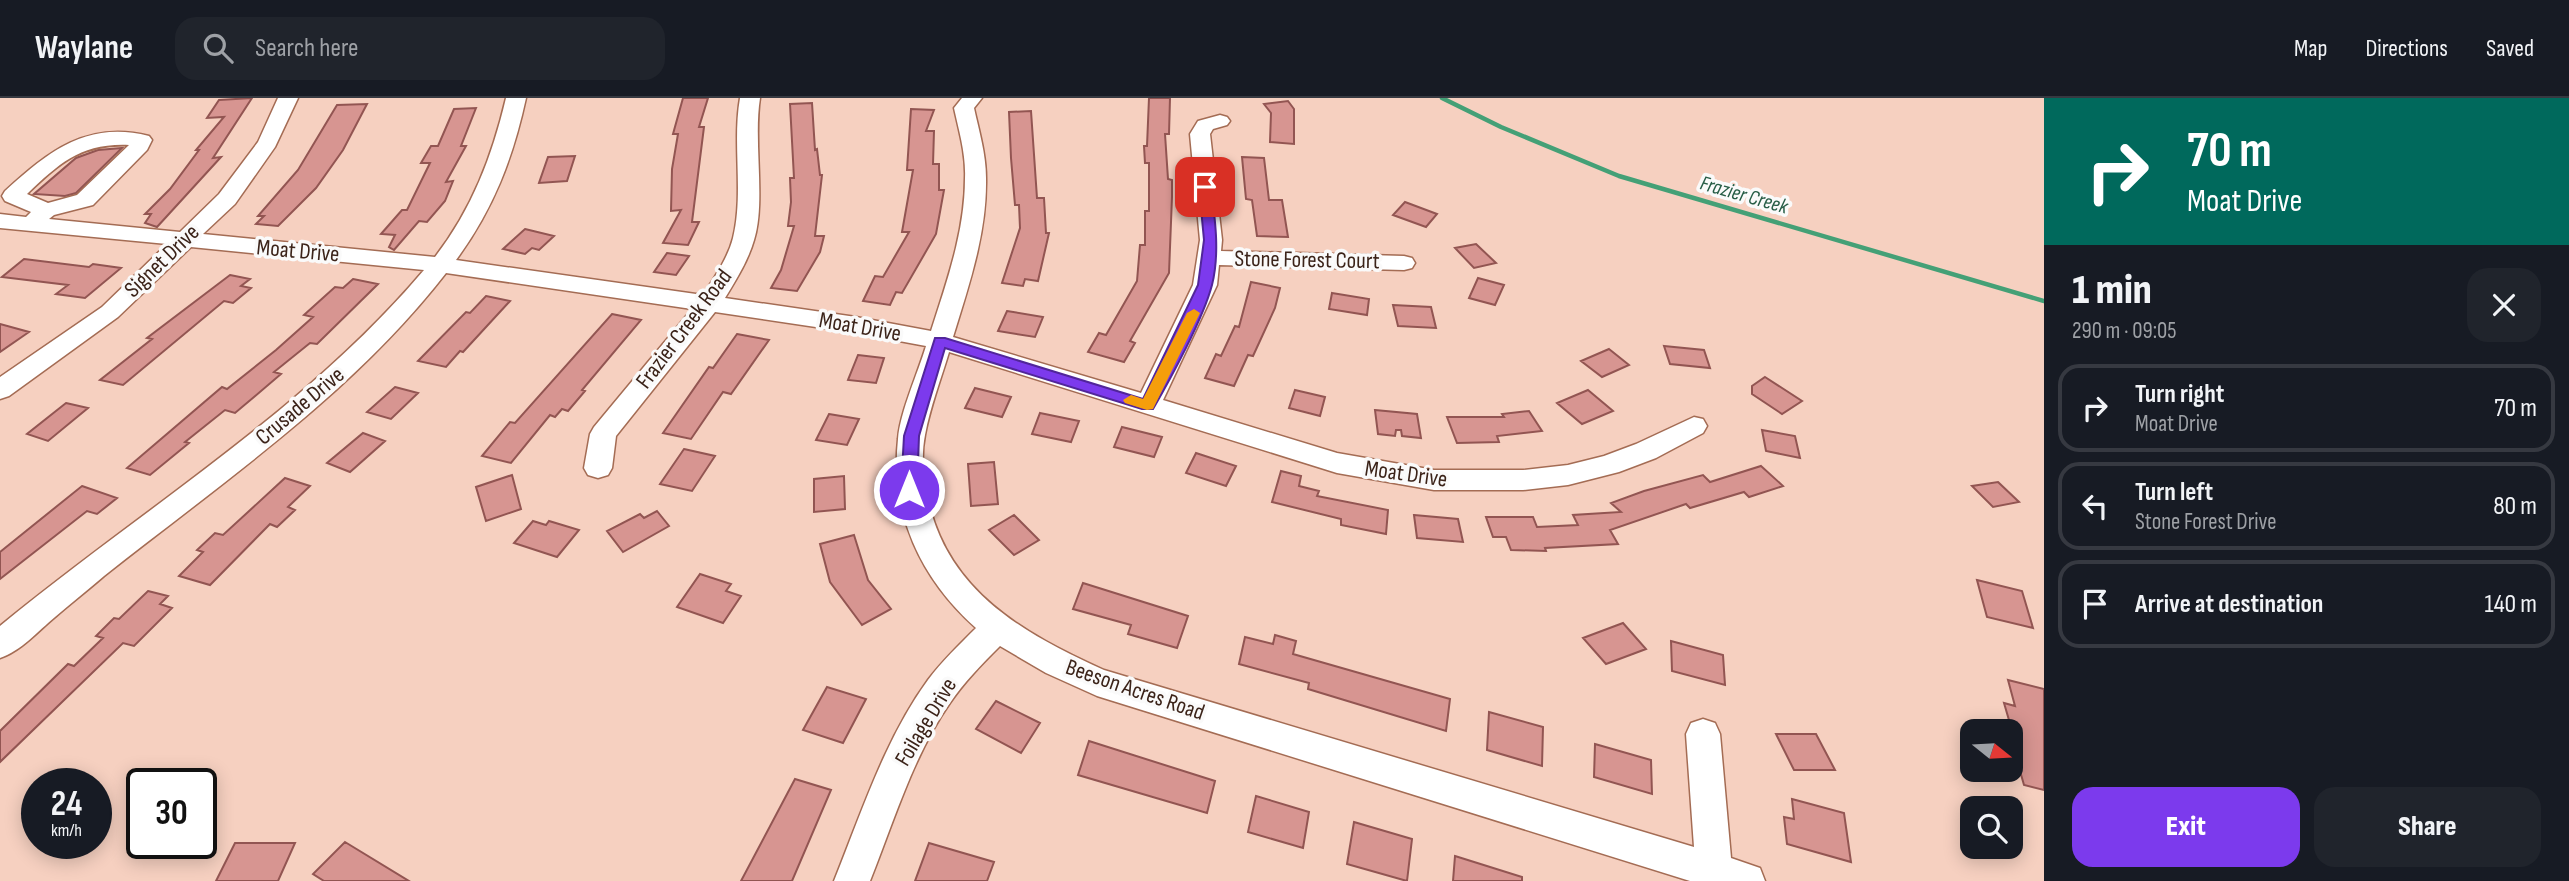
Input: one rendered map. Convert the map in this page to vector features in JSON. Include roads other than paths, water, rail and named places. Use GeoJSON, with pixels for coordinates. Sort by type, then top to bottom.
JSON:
{"type":"FeatureCollection","features":[{"type":"Feature","properties":{"kind":"street","name":"Signet Drive"},"geometry":{"type":"LineString","coordinates":[[0,390],[110,312],[228,199],[268,143],[288,98]]}},
{"type":"Feature","properties":{"kind":"street","name":"Crusade Drive"},"geometry":{"type":"LineString","coordinates":[[0,645],[114,552],[230,465],[379,338],[442,264],[486,195],[516,98]]}},
{"type":"Feature","properties":{"kind":"street","name":"Frazier Creek Road"},"geometry":{"type":"LineString","coordinates":[[598,468],[603,434],[710,303],[731,269],[744,238],[747,203],[746,122],[750,98]]}},
{"type":"Feature","properties":{"kind":"street","name":"Beeson Acres Road"},"geometry":{"type":"LineString","coordinates":[[972,98],[964,108],[975,162],[975,213],[967,252],[911,436],[909,490],[916,523],[929,550],[947,578],[970,605],[1028,650],[1097,682],[1731,876]]}},
{"type":"Feature","properties":{"kind":"street"},"geometry":{"type":"LineString","coordinates":[[1147,405],[1193,315],[1205,285],[1210,258],[1200,134],[1205,125],[1220,121]]}},
{"type":"Feature","properties":{"kind":"street"},"geometry":{"type":"LineString","coordinates":[[93,139],[142,139],[140,146],[85,200],[38,217],[13,196],[61,152],[93,139]]}},
{"type":"Feature","properties":{"kind":"street","name":"Moat Drive"},"geometry":{"type":"LineString","coordinates":[[0,221],[38,217],[184,240],[442,264],[856,325],[940,341],[1337,463],[1385,473],[1476,482],[1568,475],[1646,452],[1694,426]]}},
{"type":"Feature","properties":{"kind":"street","name":"Stone Forest Court"},"geometry":{"type":"LineString","coordinates":[[1210,258],[1404,262]]}},
{"type":"Feature","properties":{"kind":"street","name":"Foilage Drive"},"geometry":{"type":"LineString","coordinates":[[852,881],[908,743],[934,698],[962,663],[997,628]]}},
{"type":"Feature","properties":{"kind":"street"},"geometry":{"type":"LineString","coordinates":[[1703,734],[1731,876]]}},
{"type":"Feature","properties":{"kind":"waterway","name":"Frazier Creek"},"geometry":{"type":"LineString","coordinates":[[1442,98],[1501,127],[1619,176],[2044,301]]}}]}
